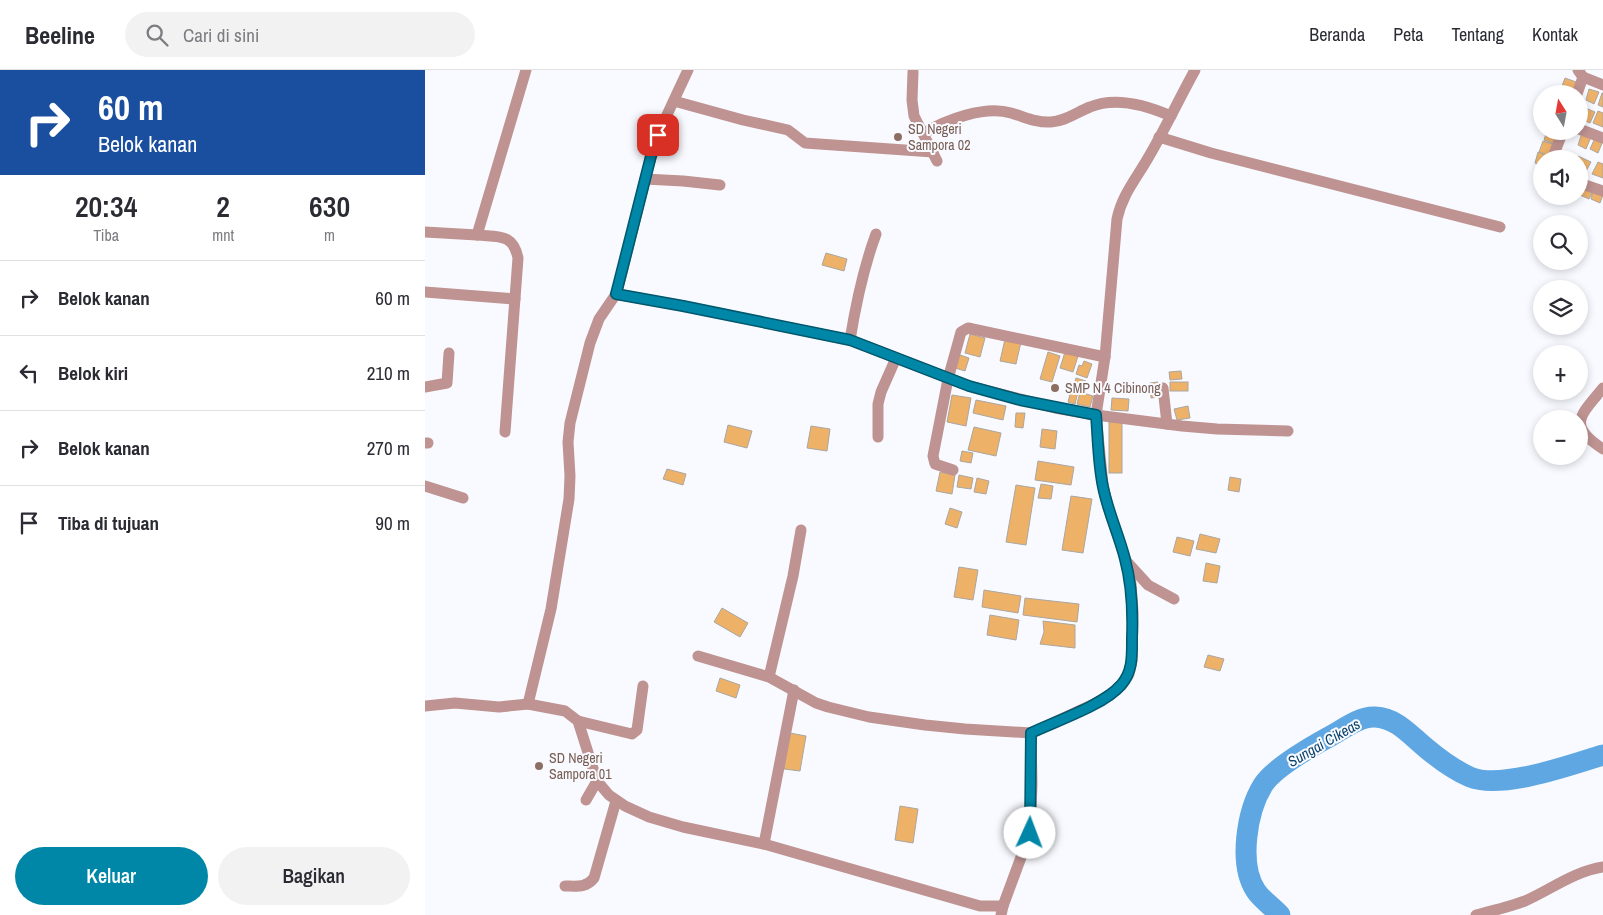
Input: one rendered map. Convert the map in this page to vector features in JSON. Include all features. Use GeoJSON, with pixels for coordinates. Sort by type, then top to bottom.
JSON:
{"type":"FeatureCollection","features":[{"type":"Feature","properties":{"kind":"street"},"geometry":{"type":"LineString","coordinates":[[477,235],[527,70]]}},
{"type":"Feature","properties":{"kind":"street"},"geometry":{"type":"LineString","coordinates":[[528,704],[551,609],[569,500],[571,476],[568,442],[570,423],[590,343],[599,319],[616,294],[658,135],[688,70]]}},
{"type":"Feature","properties":{"kind":"street"},"geometry":{"type":"LineString","coordinates":[[698,656],[769,677],[828,707],[869,717],[925,725],[1031,733],[1096,703],[1122,685],[1129,674],[1132,661],[1133,612],[1131,584],[1103,485],[1096,415],[1105,356],[1117,219],[1125,193],[1148,158],[1195,70]]}},
{"type":"Feature","properties":{"kind":"street"},"geometry":{"type":"LineString","coordinates":[[674,101],[788,130],[805,143],[935,156],[917,122],[913,108],[913,72]]}},
{"type":"Feature","properties":{"kind":"street"},"geometry":{"type":"LineString","coordinates":[[1581,74],[1603,85]]}},
{"type":"Feature","properties":{"kind":"street"},"geometry":{"type":"LineString","coordinates":[[924,133],[961,117],[986,112],[1005,112],[1041,122],[1053,122],[1068,118],[1088,107],[1100,103],[1113,102],[1141,105],[1171,116]]}},
{"type":"Feature","properties":{"kind":"street"},"geometry":{"type":"LineString","coordinates":[[1588,132],[1603,138]]}},
{"type":"Feature","properties":{"kind":"street"},"geometry":{"type":"LineString","coordinates":[[1159,137],[1211,153],[1500,227]]}},
{"type":"Feature","properties":{"kind":"street"},"geometry":{"type":"LineString","coordinates":[[645,179],[720,185]]}},
{"type":"Feature","properties":{"kind":"street"},"geometry":{"type":"LineString","coordinates":[[1588,186],[1603,191]]}},
{"type":"Feature","properties":{"kind":"street"},"geometry":{"type":"LineString","coordinates":[[425,232],[502,237],[511,241],[516,248],[518,258],[505,432]]}},
{"type":"Feature","properties":{"kind":"street"},"geometry":{"type":"LineString","coordinates":[[850,340],[860,285],[876,234]]}},
{"type":"Feature","properties":{"kind":"street"},"geometry":{"type":"LineString","coordinates":[[425,292],[515,299]]}},
{"type":"Feature","properties":{"kind":"street"},"geometry":{"type":"LineString","coordinates":[[616,294],[850,340],[948,379],[1020,400],[1096,415],[1167,424],[1217,429],[1288,431]]}},
{"type":"Feature","properties":{"kind":"street"},"geometry":{"type":"LineString","coordinates":[[953,470],[935,464],[933,456],[948,379],[961,332],[968,328],[1105,356]]}},
{"type":"Feature","properties":{"kind":"street"},"geometry":{"type":"LineString","coordinates":[[425,387],[447,383],[449,353]]}},
{"type":"Feature","properties":{"kind":"street"},"geometry":{"type":"LineString","coordinates":[[878,437],[878,404],[881,392],[896,358]]}},
{"type":"Feature","properties":{"kind":"street"},"geometry":{"type":"LineString","coordinates":[[1163,388],[1167,424]]}},
{"type":"Feature","properties":{"kind":"street"},"geometry":{"type":"LineString","coordinates":[[1603,388],[1584,411],[1580,420],[1581,427],[1588,439],[1603,449]]}},
{"type":"Feature","properties":{"kind":"street"},"geometry":{"type":"LineString","coordinates":[[425,486],[463,498]]}},
{"type":"Feature","properties":{"kind":"street"},"geometry":{"type":"LineString","coordinates":[[769,677],[793,576],[801,530]]}},
{"type":"Feature","properties":{"kind":"street"},"geometry":{"type":"LineString","coordinates":[[1126,561],[1148,585],[1174,599]]}},
{"type":"Feature","properties":{"kind":"street"},"geometry":{"type":"LineString","coordinates":[[425,706],[455,703],[499,707],[528,704],[565,711],[577,721],[633,734],[637,730],[643,686]]}},
{"type":"Feature","properties":{"kind":"street"},"geometry":{"type":"LineString","coordinates":[[764,844],[794,690]]}},
{"type":"Feature","properties":{"kind":"street"},"geometry":{"type":"LineString","coordinates":[[577,721],[597,781],[602,788],[616,801],[649,817],[683,827],[764,844],[980,906],[1002,910],[1030,833],[1031,733]]}},
{"type":"Feature","properties":{"kind":"street"},"geometry":{"type":"LineString","coordinates":[[586,800],[597,781]]}},
{"type":"Feature","properties":{"kind":"street"},"geometry":{"type":"LineString","coordinates":[[565,886],[584,886],[589,884],[594,878],[616,801]]}},
{"type":"Feature","properties":{"kind":"street"},"geometry":{"type":"LineString","coordinates":[[1476,915],[1497,913],[1588,871],[1603,867]]}},
{"type":"Feature","properties":{"kind":"building"},"geometry":{"type":"Polygon","coordinates":[[[1565,78],[1579,83],[1578,85],[1562,85],[1565,78]]]}},
{"type":"Feature","properties":{"kind":"building"},"geometry":{"type":"Polygon","coordinates":[[[1589,89],[1599,92],[1594,104],[1588,101],[1589,89]]]}},
{"type":"Feature","properties":{"kind":"building"},"geometry":{"type":"Polygon","coordinates":[[[1603,93],[1603,107],[1598,105],[1603,93]]]}},
{"type":"Feature","properties":{"kind":"building"},"geometry":{"type":"Polygon","coordinates":[[[1588,109],[1595,112],[1590,123],[1588,122],[1588,109]]]}},
{"type":"Feature","properties":{"kind":"building"},"geometry":{"type":"Polygon","coordinates":[[[1598,111],[1603,113],[1603,127],[1593,123],[1598,111]]]}},
{"type":"Feature","properties":{"kind":"building"},"geometry":{"type":"Polygon","coordinates":[[[1588,136],[1591,137],[1586,149],[1578,145],[1580,140],[1588,140],[1588,136]]]}},
{"type":"Feature","properties":{"kind":"building"},"geometry":{"type":"Polygon","coordinates":[[[1595,138],[1603,141],[1598,153],[1590,149],[1595,138]]]}},
{"type":"Feature","properties":{"kind":"building"},"geometry":{"type":"Polygon","coordinates":[[[1544,140],[1559,140],[1557,145],[1544,140]]]}},
{"type":"Feature","properties":{"kind":"building"},"geometry":{"type":"Polygon","coordinates":[[[1543,141],[1556,145],[1554,150],[1540,150],[1543,141]]]}},
{"type":"Feature","properties":{"kind":"building"},"geometry":{"type":"Polygon","coordinates":[[[1598,162],[1603,164],[1603,178],[1592,174],[1598,162]]]}},
{"type":"Feature","properties":{"kind":"building"},"geometry":{"type":"Polygon","coordinates":[[[1588,189],[1593,191],[1588,199],[1588,189]]]}},
{"type":"Feature","properties":{"kind":"building"},"geometry":{"type":"Polygon","coordinates":[[[1593,191],[1603,195],[1600,203],[1591,199],[1593,191]]]}},
{"type":"Feature","properties":{"kind":"building"},"geometry":{"type":"Polygon","coordinates":[[[826,253],[847,259],[844,271],[822,265],[826,253]]]}},
{"type":"Feature","properties":{"kind":"building"},"geometry":{"type":"Polygon","coordinates":[[[970,334],[985,338],[980,357],[965,353],[970,334]]]}},
{"type":"Feature","properties":{"kind":"building"},"geometry":{"type":"Polygon","coordinates":[[[1005,339],[1021,342],[1016,364],[1000,361],[1005,339]]]}},
{"type":"Feature","properties":{"kind":"building"},"geometry":{"type":"Polygon","coordinates":[[[1048,352],[1060,356],[1052,382],[1040,379],[1048,352]]]}},
{"type":"Feature","properties":{"kind":"building"},"geometry":{"type":"Polygon","coordinates":[[[1065,352],[1078,356],[1073,372],[1060,368],[1065,352]]]}},
{"type":"Feature","properties":{"kind":"building"},"geometry":{"type":"Polygon","coordinates":[[[957,354],[969,358],[965,371],[952,367],[957,354]]]}},
{"type":"Feature","properties":{"kind":"building"},"geometry":{"type":"Polygon","coordinates":[[[1084,361],[1092,364],[1087,378],[1076,374],[1079,365],[1082,366],[1084,361]]]}},
{"type":"Feature","properties":{"kind":"building"},"geometry":{"type":"Polygon","coordinates":[[[1181,371],[1182,379],[1170,380],[1169,372],[1181,371]]]}},
{"type":"Feature","properties":{"kind":"building"},"geometry":{"type":"Polygon","coordinates":[[[1076,378],[1086,381],[1083,390],[1073,387],[1076,378]]]}},
{"type":"Feature","properties":{"kind":"building"},"geometry":{"type":"Polygon","coordinates":[[[1158,382],[1159,397],[1151,398],[1150,383],[1158,382]]]}},
{"type":"Feature","properties":{"kind":"building"},"geometry":{"type":"Polygon","coordinates":[[[1170,382],[1188,382],[1188,391],[1170,391],[1170,382]]]}},
{"type":"Feature","properties":{"kind":"building"},"geometry":{"type":"Polygon","coordinates":[[[1071,390],[1078,392],[1075,404],[1068,402],[1071,390]]]}},
{"type":"Feature","properties":{"kind":"building"},"geometry":{"type":"Polygon","coordinates":[[[1080,392],[1093,396],[1090,407],[1077,404],[1080,392]]]}},
{"type":"Feature","properties":{"kind":"building"},"geometry":{"type":"Polygon","coordinates":[[[952,395],[971,398],[966,426],[947,422],[952,395]]]}},
{"type":"Feature","properties":{"kind":"building"},"geometry":{"type":"Polygon","coordinates":[[[1112,398],[1129,399],[1128,411],[1111,410],[1112,398]]]}},
{"type":"Feature","properties":{"kind":"building"},"geometry":{"type":"Polygon","coordinates":[[[976,400],[1006,406],[1003,420],[973,413],[976,400]]]}},
{"type":"Feature","properties":{"kind":"building"},"geometry":{"type":"Polygon","coordinates":[[[1188,406],[1190,418],[1177,420],[1174,409],[1188,406]]]}},
{"type":"Feature","properties":{"kind":"building"},"geometry":{"type":"Polygon","coordinates":[[[1016,413],[1025,413],[1023,428],[1015,427],[1016,413]]]}},
{"type":"Feature","properties":{"kind":"building"},"geometry":{"type":"Polygon","coordinates":[[[1109,422],[1122,422],[1122,473],[1109,473],[1109,422]]]}},
{"type":"Feature","properties":{"kind":"building"},"geometry":{"type":"Polygon","coordinates":[[[728,425],[752,431],[747,448],[724,442],[728,425]]]}},
{"type":"Feature","properties":{"kind":"building"},"geometry":{"type":"Polygon","coordinates":[[[811,426],[830,429],[827,451],[807,448],[811,426]]]}},
{"type":"Feature","properties":{"kind":"building"},"geometry":{"type":"Polygon","coordinates":[[[974,427],[1001,433],[996,456],[968,450],[974,427]]]}},
{"type":"Feature","properties":{"kind":"building"},"geometry":{"type":"Polygon","coordinates":[[[1042,429],[1057,431],[1055,449],[1040,447],[1042,429]]]}},
{"type":"Feature","properties":{"kind":"building"},"geometry":{"type":"Polygon","coordinates":[[[962,451],[973,453],[971,463],[960,461],[962,451]]]}},
{"type":"Feature","properties":{"kind":"building"},"geometry":{"type":"Polygon","coordinates":[[[1038,461],[1074,467],[1071,485],[1035,480],[1038,461]]]}},
{"type":"Feature","properties":{"kind":"building"},"geometry":{"type":"Polygon","coordinates":[[[667,469],[686,474],[683,485],[663,479],[667,469]]]}},
{"type":"Feature","properties":{"kind":"building"},"geometry":{"type":"Polygon","coordinates":[[[940,472],[955,475],[952,494],[936,491],[940,472]]]}},
{"type":"Feature","properties":{"kind":"building"},"geometry":{"type":"Polygon","coordinates":[[[959,475],[973,478],[971,489],[957,487],[959,475]]]}},
{"type":"Feature","properties":{"kind":"building"},"geometry":{"type":"Polygon","coordinates":[[[1230,477],[1241,479],[1239,492],[1228,490],[1230,477]]]}},
{"type":"Feature","properties":{"kind":"building"},"geometry":{"type":"Polygon","coordinates":[[[977,478],[989,481],[986,494],[974,492],[977,478]]]}},
{"type":"Feature","properties":{"kind":"building"},"geometry":{"type":"Polygon","coordinates":[[[1041,484],[1053,486],[1051,499],[1038,498],[1041,484]]]}},
{"type":"Feature","properties":{"kind":"building"},"geometry":{"type":"Polygon","coordinates":[[[1016,485],[1035,488],[1026,545],[1006,542],[1016,485]]]}},
{"type":"Feature","properties":{"kind":"building"},"geometry":{"type":"Polygon","coordinates":[[[1071,496],[1092,499],[1083,553],[1062,550],[1071,496]]]}},
{"type":"Feature","properties":{"kind":"building"},"geometry":{"type":"Polygon","coordinates":[[[950,508],[962,512],[957,528],[945,524],[950,508]]]}},
{"type":"Feature","properties":{"kind":"building"},"geometry":{"type":"Polygon","coordinates":[[[1200,534],[1220,539],[1216,553],[1196,549],[1200,534]]]}},
{"type":"Feature","properties":{"kind":"building"},"geometry":{"type":"Polygon","coordinates":[[[1177,537],[1194,541],[1190,556],[1173,552],[1177,537]]]}},
{"type":"Feature","properties":{"kind":"building"},"geometry":{"type":"Polygon","coordinates":[[[1206,563],[1220,566],[1217,583],[1203,581],[1206,563]]]}},
{"type":"Feature","properties":{"kind":"building"},"geometry":{"type":"Polygon","coordinates":[[[959,567],[978,570],[973,600],[954,597],[959,567]]]}},
{"type":"Feature","properties":{"kind":"building"},"geometry":{"type":"Polygon","coordinates":[[[984,590],[1021,596],[1018,613],[982,607],[984,590]]]}},
{"type":"Feature","properties":{"kind":"building"},"geometry":{"type":"Polygon","coordinates":[[[1025,598],[1079,604],[1077,622],[1023,615],[1025,598]]]}},
{"type":"Feature","properties":{"kind":"building"},"geometry":{"type":"Polygon","coordinates":[[[722,608],[748,623],[740,637],[714,622],[722,608]]]}},
{"type":"Feature","properties":{"kind":"building"},"geometry":{"type":"Polygon","coordinates":[[[990,615],[1019,620],[1016,640],[987,635],[990,615]]]}},
{"type":"Feature","properties":{"kind":"building"},"geometry":{"type":"Polygon","coordinates":[[[1043,621],[1075,625],[1075,648],[1040,644],[1044,632],[1043,621]]]}},
{"type":"Feature","properties":{"kind":"building"},"geometry":{"type":"Polygon","coordinates":[[[1208,655],[1224,659],[1220,671],[1204,667],[1208,655]]]}},
{"type":"Feature","properties":{"kind":"building"},"geometry":{"type":"Polygon","coordinates":[[[720,678],[740,685],[736,698],[716,691],[720,678]]]}},
{"type":"Feature","properties":{"kind":"building"},"geometry":{"type":"Polygon","coordinates":[[[790,733],[806,736],[800,771],[784,769],[790,733]]]}},
{"type":"Feature","properties":{"kind":"building"},"geometry":{"type":"Polygon","coordinates":[[[900,806],[918,809],[913,843],[895,840],[900,806]]]}},
{"type":"Feature","properties":{"kind":"waterway","name":"Sungai Cikeas"},"geometry":{"type":"LineString","coordinates":[[1280,915],[1256,891],[1250,880],[1247,867],[1246,852],[1249,823],[1257,796],[1268,779],[1283,765],[1356,721],[1369,717],[1390,720],[1403,728],[1452,768],[1470,777],[1483,780],[1499,780],[1536,775],[1603,755]]}},
{"type":"Feature","properties":{"kind":"place","name":"SD Negeri Sampora 02"},"geometry":{"type":"Point","coordinates":[898,137]}},
{"type":"Feature","properties":{"kind":"place","name":"SMP N 4 Cibinong"},"geometry":{"type":"Point","coordinates":[1055,388]}},
{"type":"Feature","properties":{"kind":"place","name":"SD Negeri Sampora 01"},"geometry":{"type":"Point","coordinates":[539,766]}},
{"type":"Feature","properties":{"kind":"route"},"geometry":{"type":"LineString","coordinates":[[658,135],[616,294],[850,340],[969,386],[1055,408],[1096,415],[1103,485],[1131,584],[1133,612],[1132,661],[1129,674],[1122,685],[1111,694],[1096,703],[1031,733],[1032,785],[1030,833]]}}]}
